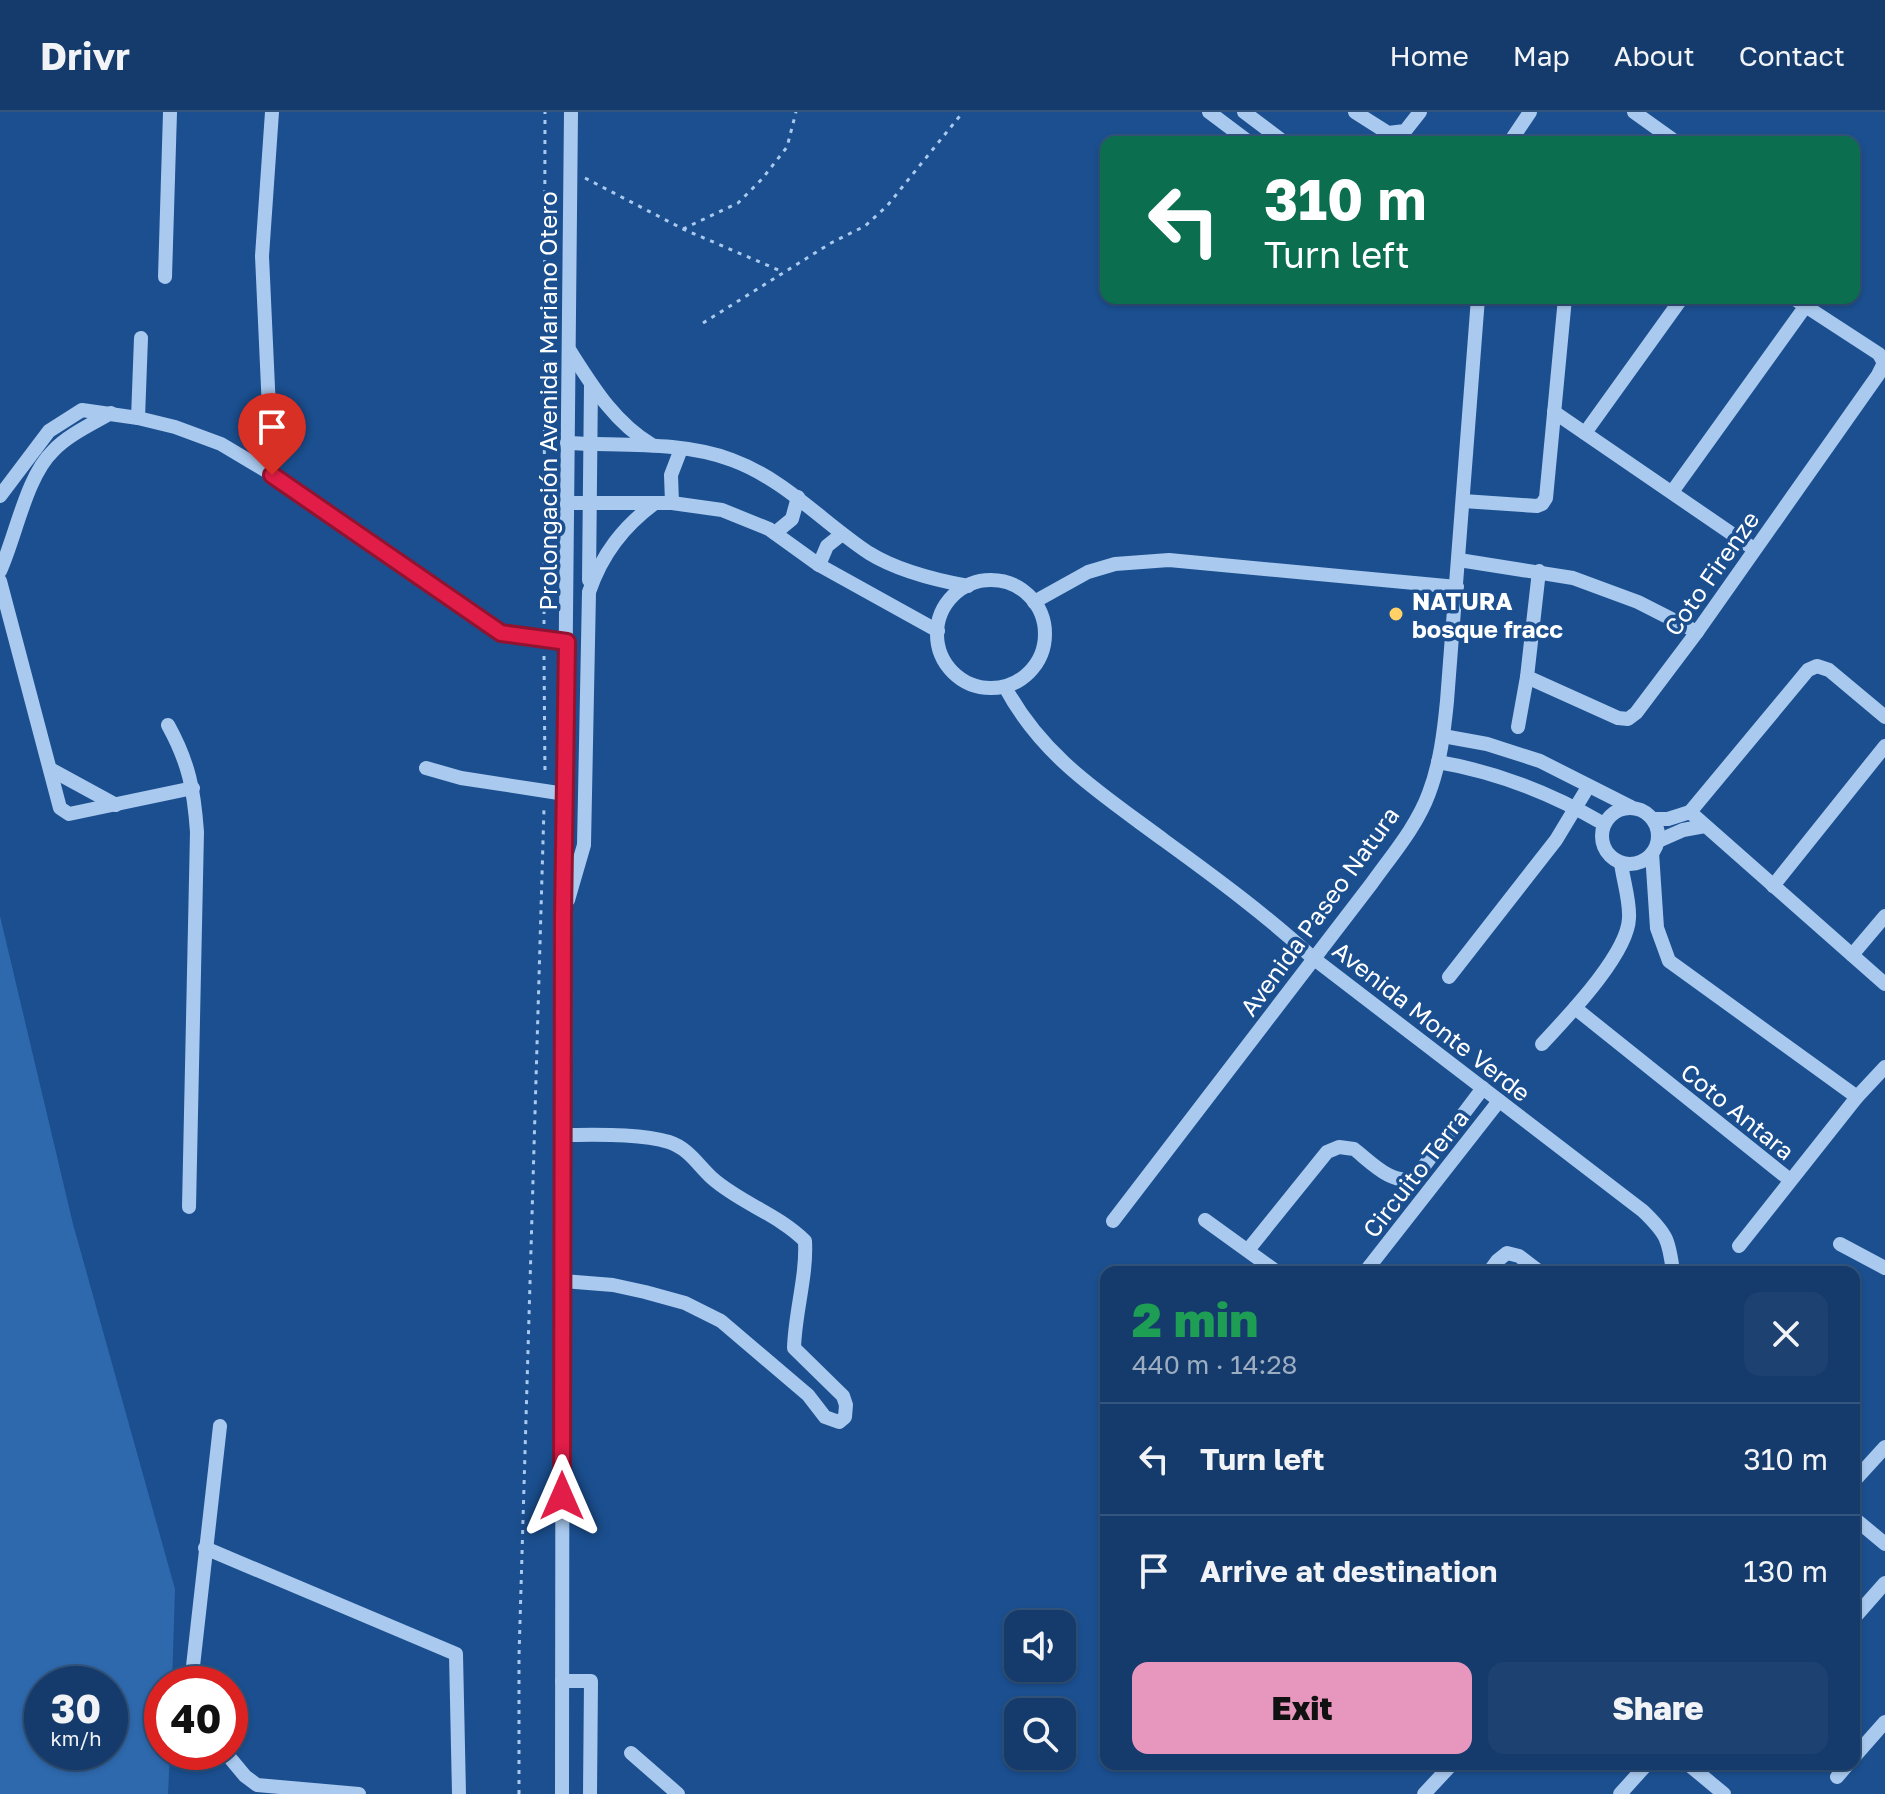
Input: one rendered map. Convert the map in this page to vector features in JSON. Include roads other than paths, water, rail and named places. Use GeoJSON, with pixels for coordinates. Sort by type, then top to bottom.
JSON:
{"type":"FeatureCollection","features":[{"type":"Feature","properties":{"kind":"street"},"geometry":{"type":"LineString","coordinates":[[165,277],[170,112]]}},
{"type":"Feature","properties":{"kind":"street"},"geometry":{"type":"LineString","coordinates":[[272,112],[262,256],[272,475]]}},
{"type":"Feature","properties":{"kind":"street","name":"Prolongación Avenida Mariano Otero"},"geometry":{"type":"LineString","coordinates":[[562,1794],[563,916],[571,112]]}},
{"type":"Feature","properties":{"kind":"street"},"geometry":{"type":"LineString","coordinates":[[1209,112],[1241,136]]}},
{"type":"Feature","properties":{"kind":"street"},"geometry":{"type":"LineString","coordinates":[[1244,112],[1276,136]]}},
{"type":"Feature","properties":{"kind":"street"},"geometry":{"type":"LineString","coordinates":[[1355,112],[1388,133],[1405,131],[1420,112]]}},
{"type":"Feature","properties":{"kind":"street"},"geometry":{"type":"LineString","coordinates":[[1514,136],[1530,112]]}},
{"type":"Feature","properties":{"kind":"street"},"geometry":{"type":"LineString","coordinates":[[1634,112],[1668,136]]}},
{"type":"Feature","properties":{"kind":"street","name":"Avenida Paseo Natura"},"geometry":{"type":"LineString","coordinates":[[1113,1221],[1372,883],[1406,835],[1429,795],[1443,736],[1478,304]]}},
{"type":"Feature","properties":{"kind":"street"},"geometry":{"type":"LineString","coordinates":[[1463,501],[1530,506],[1542,504],[1547,491],[1564,304]]}},
{"type":"Feature","properties":{"kind":"street"},"geometry":{"type":"LineString","coordinates":[[1585,433],[1678,304]]}},
{"type":"Feature","properties":{"kind":"street"},"geometry":{"type":"LineString","coordinates":[[1672,492],[1798,304]]}},
{"type":"Feature","properties":{"kind":"street","name":"Coto Firenze"},"geometry":{"type":"LineString","coordinates":[[1527,677],[1618,718],[1628,719],[1636,713],[1697,632],[1884,363],[1879,354],[1802,304]]}},
{"type":"Feature","properties":{"kind":"street"},"geometry":{"type":"LineString","coordinates":[[138,418],[141,338]]}},
{"type":"Feature","properties":{"kind":"street"},"geometry":{"type":"LineString","coordinates":[[570,351],[620,421],[656,447]]}},
{"type":"Feature","properties":{"kind":"street"},"geometry":{"type":"LineString","coordinates":[[563,916],[584,845],[591,384]]}},
{"type":"Feature","properties":{"kind":"street"},"geometry":{"type":"LineString","coordinates":[[0,496],[49,431],[82,410],[175,427],[221,444],[272,475],[501,633],[567,642]]}},
{"type":"Feature","properties":{"kind":"street"},"geometry":{"type":"LineString","coordinates":[[1554,412],[1754,549]]}},
{"type":"Feature","properties":{"kind":"street"},"geometry":{"type":"LineString","coordinates":[[0,571],[30,487],[52,451],[111,413]]}},
{"type":"Feature","properties":{"kind":"street"},"geometry":{"type":"LineString","coordinates":[[567,443],[704,451],[734,461],[798,497],[842,534],[872,554],[936,580],[968,586]]}},
{"type":"Feature","properties":{"kind":"street"},"geometry":{"type":"LineString","coordinates":[[672,503],[671,475],[681,449]]}},
{"type":"Feature","properties":{"kind":"street"},"geometry":{"type":"LineString","coordinates":[[775,533],[792,519],[798,497]]}},
{"type":"Feature","properties":{"kind":"street"},"geometry":{"type":"LineString","coordinates":[[567,503],[672,503],[722,510],[775,533],[819,565],[938,631]]}},
{"type":"Feature","properties":{"kind":"street"},"geometry":{"type":"LineString","coordinates":[[589,592],[596,571],[613,543],[655,503]]}},
{"type":"Feature","properties":{"kind":"street"},"geometry":{"type":"LineString","coordinates":[[819,565],[827,546],[842,534]]}},
{"type":"Feature","properties":{"kind":"street"},"geometry":{"type":"LineString","coordinates":[[1034,602],[1088,572],[1115,564],[1169,560],[1457,587]]}},
{"type":"Feature","properties":{"kind":"street"},"geometry":{"type":"LineString","coordinates":[[1459,560],[1573,578],[1638,602],[1697,632]]}},
{"type":"Feature","properties":{"kind":"street"},"geometry":{"type":"LineString","coordinates":[[1518,727],[1539,571]]}},
{"type":"Feature","properties":{"kind":"street"},"geometry":{"type":"LineString","coordinates":[[0,581],[60,808],[69,814],[193,788]]}},
{"type":"Feature","properties":{"kind":"street"},"geometry":{"type":"LineString","coordinates":[[999,581],[1018,588],[1034,602],[1040,611],[1045,631],[1042,652],[1031,670],[1015,683],[1005,687],[983,687],[962,679],[946,663],[941,653],[938,631],[947,605],[968,586],[999,581]]}},
{"type":"Feature","properties":{"kind":"street"},"geometry":{"type":"LineString","coordinates":[[1653,819],[1668,819],[1690,812],[1808,670],[1817,666],[1829,670],[1885,717]]}},
{"type":"Feature","properties":{"kind":"street","name":"Avenida Monte Verde"},"geometry":{"type":"LineString","coordinates":[[1005,687],[1038,737],[1075,775],[1264,913],[1313,958],[1643,1211],[1663,1231],[1670,1248],[1672,1266]]}},
{"type":"Feature","properties":{"kind":"street"},"geometry":{"type":"LineString","coordinates":[[168,725],[188,764],[193,788],[198,870],[189,1207]]}},
{"type":"Feature","properties":{"kind":"street"},"geometry":{"type":"LineString","coordinates":[[1443,736],[1487,744],[1525,756],[1647,813],[1656,826],[1657,928],[1669,961],[1857,1097]]}},
{"type":"Feature","properties":{"kind":"street"},"geometry":{"type":"LineString","coordinates":[[1773,886],[1885,746]]}},
{"type":"Feature","properties":{"kind":"street"},"geometry":{"type":"LineString","coordinates":[[1438,762],[1502,775],[1577,808],[1604,824]]}},
{"type":"Feature","properties":{"kind":"street"},"geometry":{"type":"LineString","coordinates":[[426,768],[461,778],[565,794]]}},
{"type":"Feature","properties":{"kind":"street"},"geometry":{"type":"LineString","coordinates":[[50,769],[116,805]]}},
{"type":"Feature","properties":{"kind":"street"},"geometry":{"type":"LineString","coordinates":[[1449,977],[1556,840],[1588,787]]}},
{"type":"Feature","properties":{"kind":"street"},"geometry":{"type":"LineString","coordinates":[[1631,807],[1618,810],[1604,824],[1601,833],[1606,851],[1621,863],[1638,863],[1655,847],[1683,830],[1705,826]]}},
{"type":"Feature","properties":{"kind":"street"},"geometry":{"type":"LineString","coordinates":[[1690,812],[1885,984]]}},
{"type":"Feature","properties":{"kind":"street"},"geometry":{"type":"LineString","coordinates":[[1542,1044],[1575,1008],[1620,948],[1627,932],[1629,916],[1621,863]]}},
{"type":"Feature","properties":{"kind":"street"},"geometry":{"type":"LineString","coordinates":[[1852,955],[1885,916]]}},
{"type":"Feature","properties":{"kind":"street","name":"Coto Antara"},"geometry":{"type":"LineString","coordinates":[[1575,1008],[1790,1180],[1885,1067]]}},
{"type":"Feature","properties":{"kind":"street"},"geometry":{"type":"LineString","coordinates":[[1248,1250],[1327,1152],[1346,1147],[1354,1149],[1393,1178],[1403,1181],[1415,1178],[1483,1088]]}},
{"type":"Feature","properties":{"kind":"street","name":"Circuito Terra"},"geometry":{"type":"LineString","coordinates":[[1370,1266],[1499,1101]]}},
{"type":"Feature","properties":{"kind":"street"},"geometry":{"type":"LineString","coordinates":[[563,1135],[613,1136],[668,1142],[683,1148],[713,1179],[767,1212],[805,1241],[806,1256],[795,1319],[794,1348],[843,1396],[845,1417],[839,1422],[825,1417],[808,1395],[733,1330],[685,1303],[613,1285],[563,1281]]}},
{"type":"Feature","properties":{"kind":"street"},"geometry":{"type":"LineString","coordinates":[[1739,1246],[1790,1180]]}},
{"type":"Feature","properties":{"kind":"street"},"geometry":{"type":"LineString","coordinates":[[1205,1220],[1269,1266]]}},
{"type":"Feature","properties":{"kind":"street"},"geometry":{"type":"LineString","coordinates":[[1840,1244],[1885,1268]]}},
{"type":"Feature","properties":{"kind":"street"},"geometry":{"type":"LineString","coordinates":[[1493,1266],[1507,1253],[1519,1256],[1532,1266]]}},
{"type":"Feature","properties":{"kind":"street"},"geometry":{"type":"LineString","coordinates":[[193,1666],[220,1426]]}},
{"type":"Feature","properties":{"kind":"street"},"geometry":{"type":"LineString","coordinates":[[1860,1474],[1885,1447]]}},
{"type":"Feature","properties":{"kind":"street"},"geometry":{"type":"LineString","coordinates":[[1860,1523],[1885,1544]]}},
{"type":"Feature","properties":{"kind":"street"},"geometry":{"type":"LineString","coordinates":[[205,1548],[456,1654],[459,1794]]}},
{"type":"Feature","properties":{"kind":"street"},"geometry":{"type":"LineString","coordinates":[[1860,1611],[1885,1583]]}},
{"type":"Feature","properties":{"kind":"street"},"geometry":{"type":"LineString","coordinates":[[562,1681],[591,1681],[590,1794]]}},
{"type":"Feature","properties":{"kind":"street"},"geometry":{"type":"LineString","coordinates":[[1860,1750],[1885,1722]]}},
{"type":"Feature","properties":{"kind":"street"},"geometry":{"type":"LineString","coordinates":[[631,1753],[678,1794]]}},
{"type":"Feature","properties":{"kind":"street"},"geometry":{"type":"LineString","coordinates":[[240,1770],[257,1785],[359,1794]]}},
{"type":"Feature","properties":{"kind":"street"},"geometry":{"type":"LineString","coordinates":[[1424,1794],[1446,1770]]}},
{"type":"Feature","properties":{"kind":"street"},"geometry":{"type":"LineString","coordinates":[[1620,1794],[1642,1770]]}},
{"type":"Feature","properties":{"kind":"street"},"geometry":{"type":"LineString","coordinates":[[1695,1770],[1724,1794]]}},
{"type":"Feature","properties":{"kind":"street"},"geometry":{"type":"LineString","coordinates":[[1837,1777],[1843,1770]]}},
{"type":"Feature","properties":{"kind":"place","name":"NATURA bosque fracc"},"geometry":{"type":"Point","coordinates":[1396,614]}}]}
